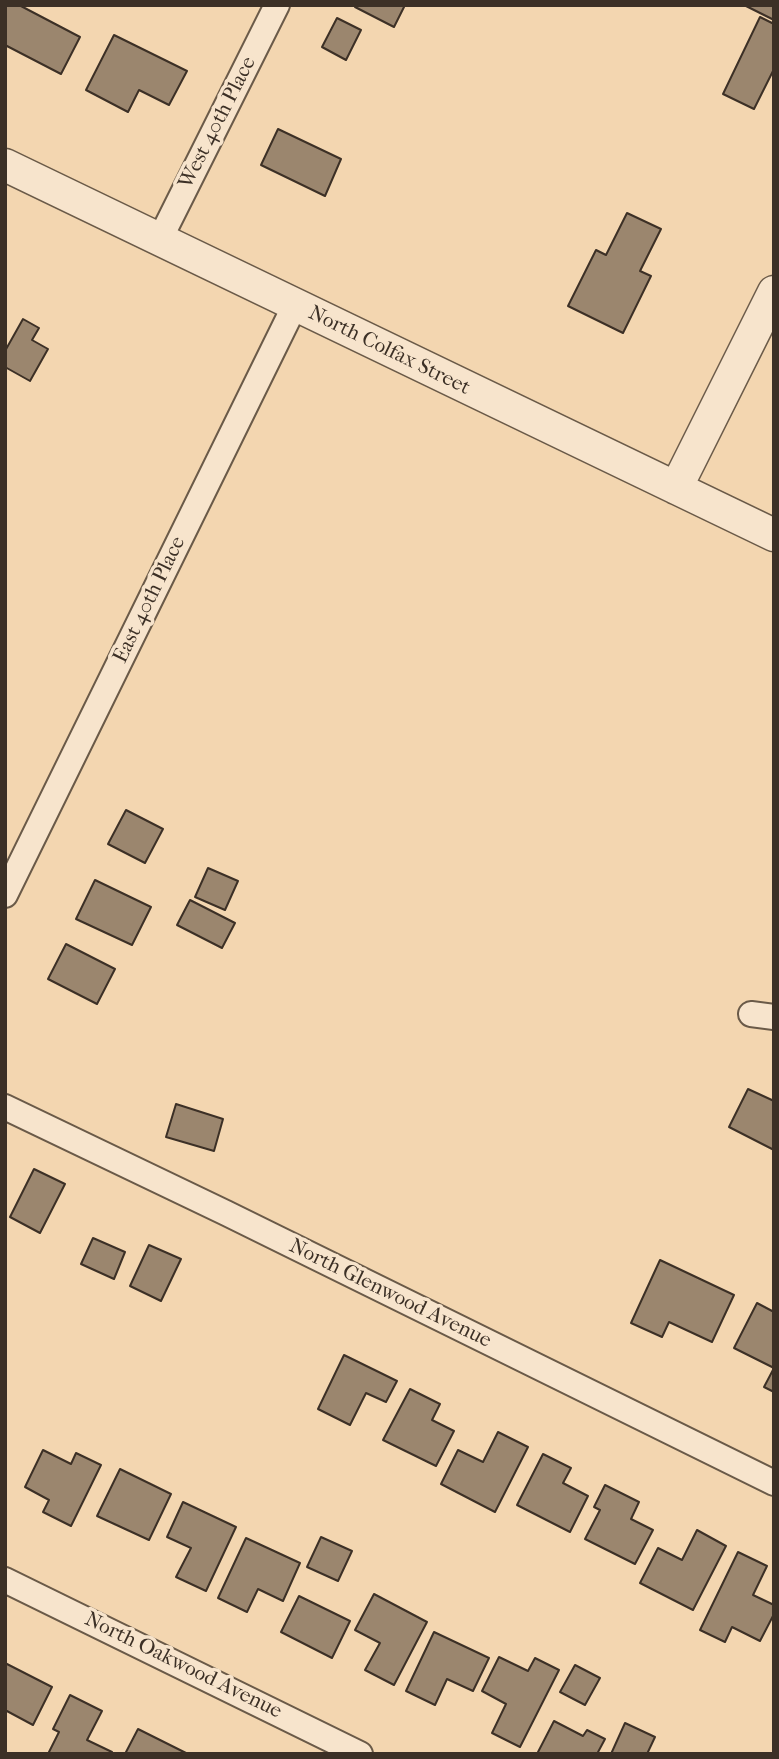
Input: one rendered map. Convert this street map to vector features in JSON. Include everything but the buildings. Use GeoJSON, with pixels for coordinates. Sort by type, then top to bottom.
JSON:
{"type":"FeatureCollection","features":[{"type":"Feature","properties":{"kind":"street","name":"West 40th Place"},"geometry":{"type":"LineString","coordinates":[[159,241],[277,5]]}},
{"type":"Feature","properties":{"kind":"street","name":"North Colfax Street"},"geometry":{"type":"LineString","coordinates":[[5,165],[774,535]]}},
{"type":"Feature","properties":{"kind":"street"},"geometry":{"type":"LineString","coordinates":[[676,488],[774,292]]}},
{"type":"Feature","properties":{"kind":"street","name":"East 40th Place"},"geometry":{"type":"LineString","coordinates":[[5,895],[295,305]]}},
{"type":"Feature","properties":{"kind":"street","name":"North Glenwood Avenue"},"geometry":{"type":"LineString","coordinates":[[5,1107],[774,1483]]}},
{"type":"Feature","properties":{"kind":"street","name":"North Oakwood Avenue"},"geometry":{"type":"LineString","coordinates":[[5,1580],[360,1754]]}}]}
